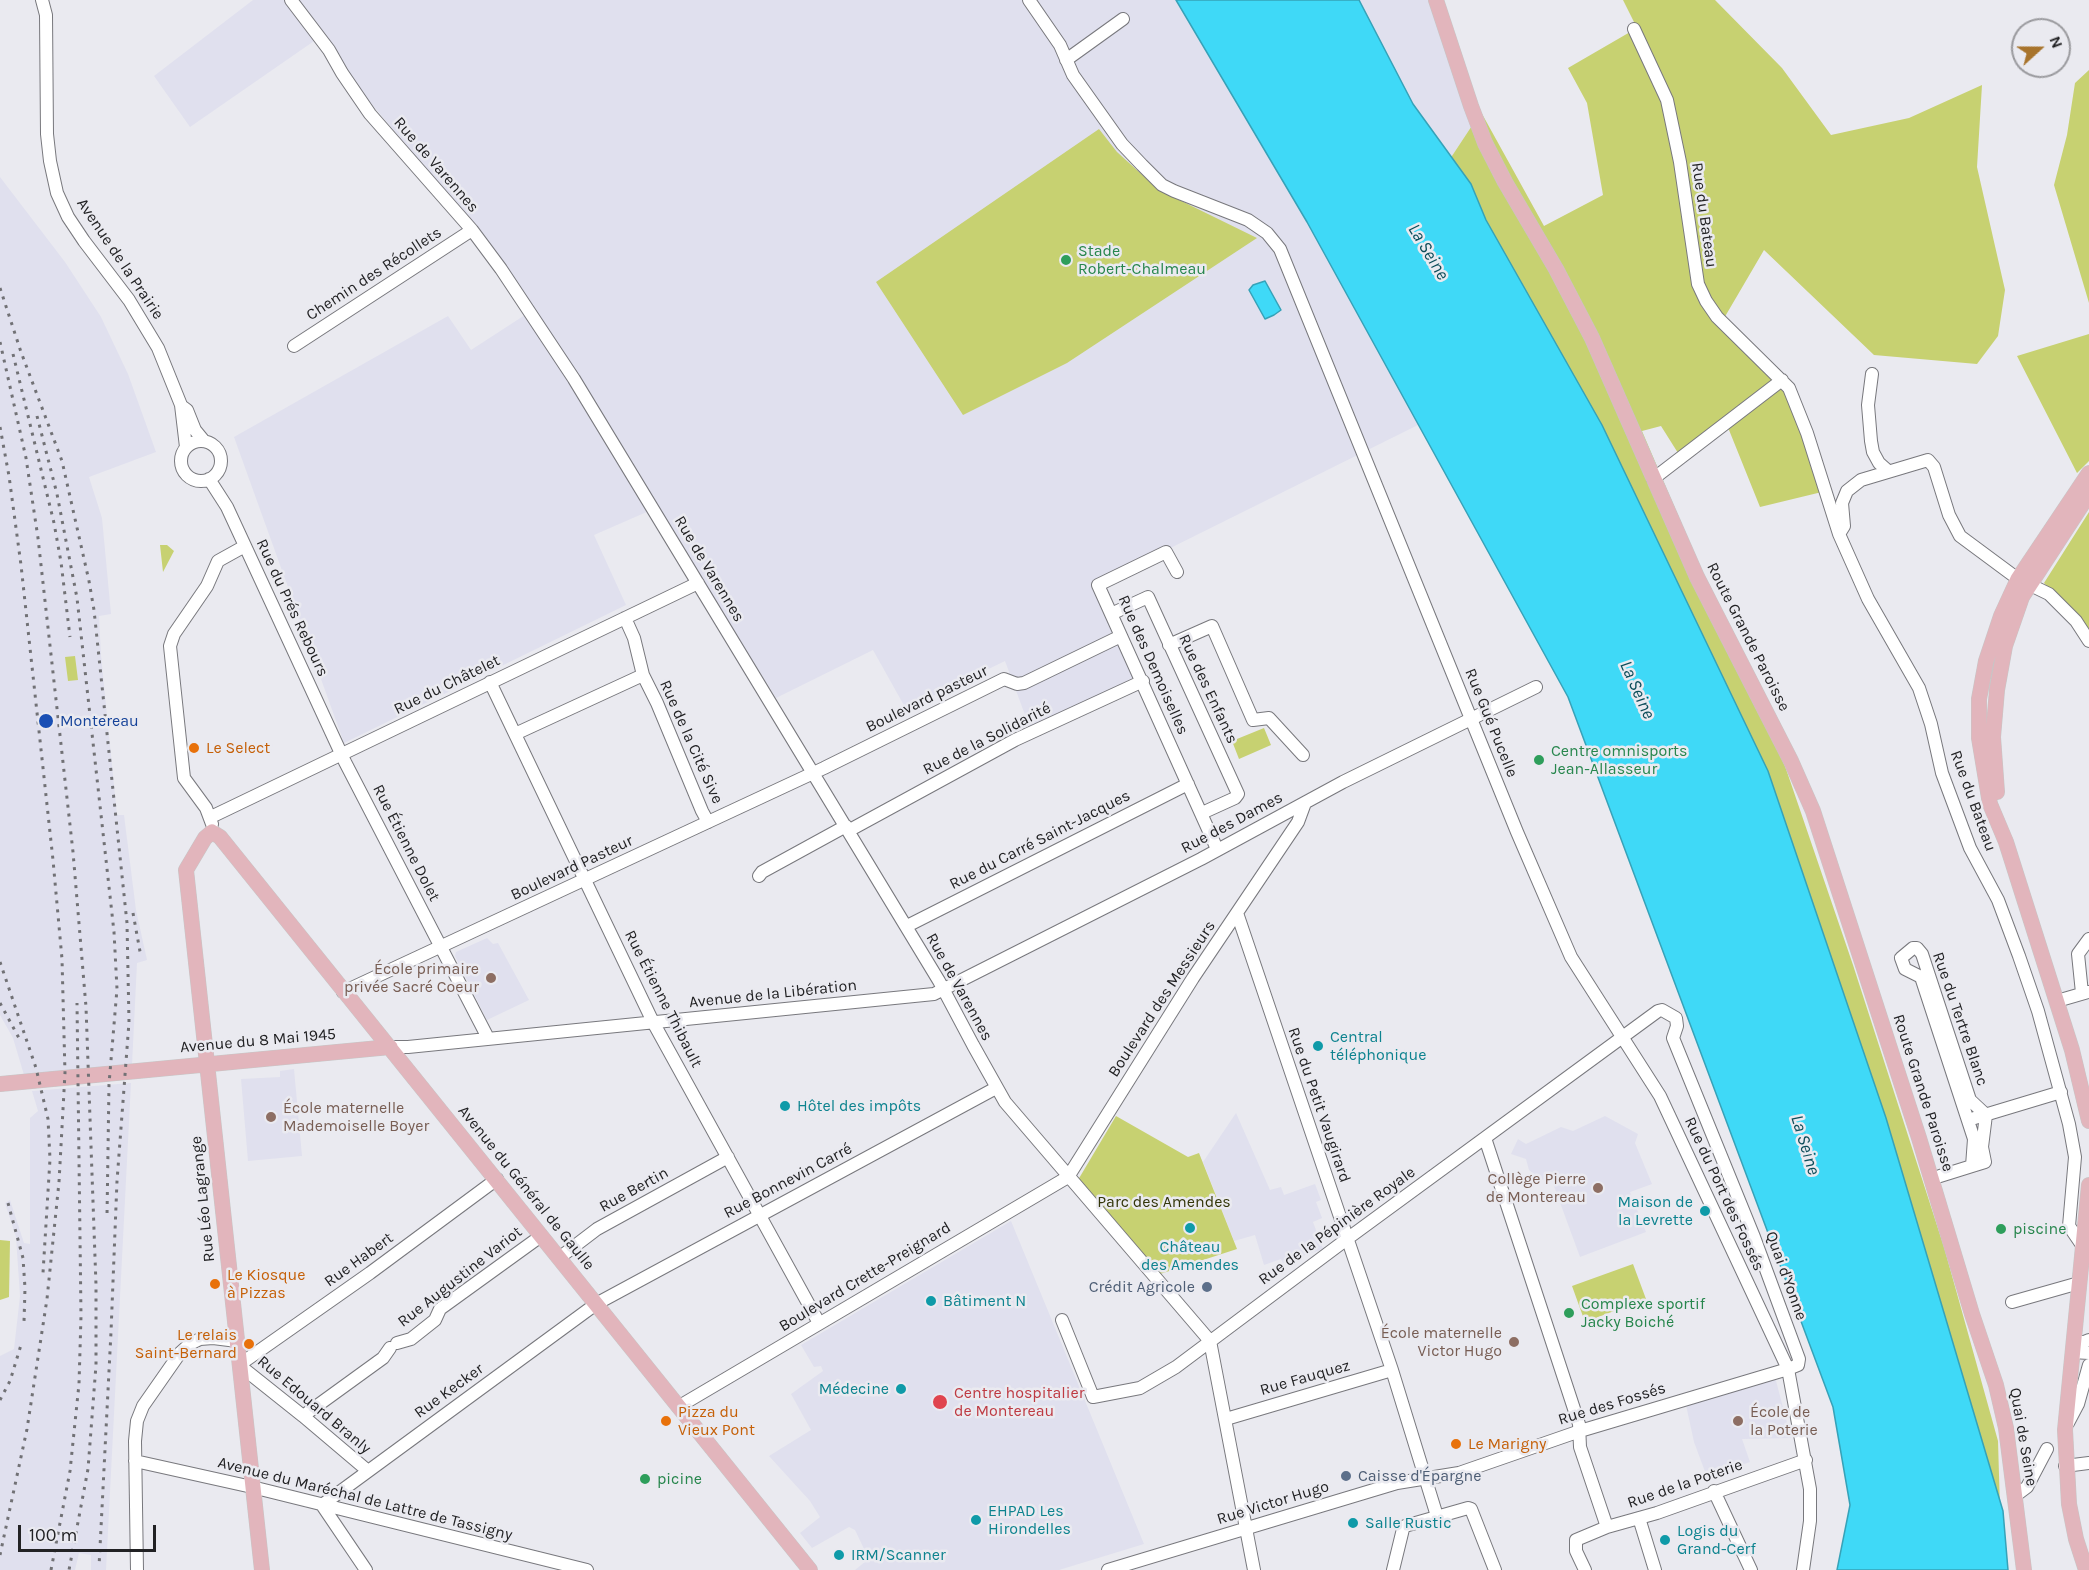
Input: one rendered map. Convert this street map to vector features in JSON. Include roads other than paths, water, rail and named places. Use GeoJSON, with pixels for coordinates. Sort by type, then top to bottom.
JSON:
{"type":"FeatureCollection","features":[{"type":"Feature","properties":{"kind":"main road","name":"Route Grande Paroisse"},"geometry":{"type":"LineString","coordinates":[[1436,0],[1485,142],[1504,182],[1556,269],[1592,338],[1697,577],[1791,761],[1813,811],[1919,1138],[1972,1314]]}},
{"type":"Feature","properties":{"kind":"main road"},"geometry":{"type":"LineString","coordinates":[[2089,473],[2001,616],[1986,661],[1979,699],[1979,738],[1990,804],[2006,842],[2057,1001],[2076,1062],[2089,1121]]}},
{"type":"Feature","properties":{"kind":"main road"},"geometry":{"type":"LineString","coordinates":[[2024,581],[2089,494]]}},
{"type":"Feature","properties":{"kind":"main road","name":"Avenue du Général de Gaulle"},"geometry":{"type":"LineString","coordinates":[[211,824],[343,992],[497,1179],[810,1570]]}},
{"type":"Feature","properties":{"kind":"main road","name":"Rue Léo Lagrange"},"geometry":{"type":"LineString","coordinates":[[211,824],[186,870],[262,1570]]}},
{"type":"Feature","properties":{"kind":"main road","name":"Avenue du 8 Mai 1945"},"geometry":{"type":"LineString","coordinates":[[0,1084],[390,1047]]}},
{"type":"Feature","properties":{"kind":"main road"},"geometry":{"type":"LineString","coordinates":[[2086,1570],[2076,1539],[2069,1504],[2065,1466],[2065,1430],[2089,1185]]}},
{"type":"Feature","properties":{"kind":"main road","name":"Quai de Seine"},"geometry":{"type":"LineString","coordinates":[[1972,1314],[1996,1385],[2006,1428],[2024,1570]]}},
{"type":"Feature","properties":{"kind":"street","name":"Avenue de la Prairie"},"geometry":{"type":"LineString","coordinates":[[42,0],[46,15],[47,134],[50,161],[59,198],[68,217],[141,318],[158,348],[181,405],[186,447]]}},
{"type":"Feature","properties":{"kind":"street","name":"Rue de Varennes"},"geometry":{"type":"LineString","coordinates":[[291,0],[329,50],[370,114],[472,230],[501,269],[574,380],[907,926],[944,989],[996,1088],[1068,1177],[1210,1341]]}},
{"type":"Feature","properties":{"kind":"street","name":"Rue Gué Pucelle"},"geometry":{"type":"LineString","coordinates":[[1029,0],[1060,45],[1073,75],[1122,144],[1162,184],[1248,220],[1267,233],[1280,249],[1517,832],[1571,957],[1623,1037]]}},
{"type":"Feature","properties":{"kind":"street"},"geometry":{"type":"LineString","coordinates":[[1066,60],[1123,19]]}},
{"type":"Feature","properties":{"kind":"street","name":"Rue du Bateau"},"geometry":{"type":"LineString","coordinates":[[1634,29],[1667,100],[1680,162],[1698,284],[1706,301],[1717,316],[1789,388],[1807,433],[1839,534],[1868,599],[1919,688],[1931,724],[1942,773],[1970,848],[1998,900],[2019,956],[2038,1011],[2061,1092],[2075,1157],[2069,1226],[2082,1245]]}},
{"type":"Feature","properties":{"kind":"street","name":"Chemin des Récollets"},"geometry":{"type":"LineString","coordinates":[[294,346],[472,230]]}},
{"type":"Feature","properties":{"kind":"street"},"geometry":{"type":"LineString","coordinates":[[1872,375],[1868,405],[1871,441],[1873,452],[1879,463],[1888,471]]}},
{"type":"Feature","properties":{"kind":"street"},"geometry":{"type":"LineString","coordinates":[[1653,479],[1782,380]]}},
{"type":"Feature","properties":{"kind":"street","name":"Avenue de la Prairie"},"geometry":{"type":"LineString","coordinates":[[181,405],[187,410],[195,430],[204,441]]}},
{"type":"Feature","properties":{"kind":"street"},"geometry":{"type":"LineString","coordinates":[[204,441],[215,447],[221,460],[219,468],[209,479],[193,479],[184,471],[181,458],[186,447],[192,443],[204,441]]}},
{"type":"Feature","properties":{"kind":"street"},"geometry":{"type":"LineString","coordinates":[[1839,534],[1844,526],[1842,503],[1847,491],[1861,480],[1928,460],[1934,467],[1949,515],[1960,536],[2024,581],[2049,594],[2076,621],[2089,640]]}},
{"type":"Feature","properties":{"kind":"street","name":"Rue du Prés Rebours"},"geometry":{"type":"LineString","coordinates":[[209,479],[227,507],[341,754]]}},
{"type":"Feature","properties":{"kind":"street"},"geometry":{"type":"LineString","coordinates":[[211,824],[184,778],[170,646],[174,634],[207,586],[218,561],[245,546]]}},
{"type":"Feature","properties":{"kind":"street","name":"Rue des Demoiselles"},"geometry":{"type":"LineString","coordinates":[[1177,572],[1166,552],[1098,585],[1217,849]]}},
{"type":"Feature","properties":{"kind":"street","name":"Rue du Châtelet"},"geometry":{"type":"LineString","coordinates":[[211,824],[341,754],[698,583]]}},
{"type":"Feature","properties":{"kind":"street","name":"Rue des Enfants"},"geometry":{"type":"LineString","coordinates":[[1111,614],[1148,597],[1238,794],[1202,813]]}},
{"type":"Feature","properties":{"kind":"street","name":"Rue de la Cité Sive"},"geometry":{"type":"LineString","coordinates":[[625,618],[634,638],[643,675],[708,822]]}},
{"type":"Feature","properties":{"kind":"street"},"geometry":{"type":"LineString","coordinates":[[1169,645],[1212,626],[1253,720],[1269,718],[1303,755]]}},
{"type":"Feature","properties":{"kind":"street","name":"Boulevard pasteur"},"geometry":{"type":"LineString","coordinates":[[813,773],[1004,679],[1017,684],[1024,683],[1122,636]]}},
{"type":"Feature","properties":{"kind":"street","name":"Rue de la Cité Sive"},"geometry":{"type":"LineString","coordinates":[[515,734],[643,675]]}},
{"type":"Feature","properties":{"kind":"street","name":"Rue de la Solidarité"},"geometry":{"type":"LineString","coordinates":[[759,876],[762,872],[1016,740],[1143,681]]}},
{"type":"Feature","properties":{"kind":"street","name":"Rue Étienne Thibault"},"geometry":{"type":"LineString","coordinates":[[490,682],[653,1022],[819,1323]]}},
{"type":"Feature","properties":{"kind":"street","name":"Rue des Dames"},"geometry":{"type":"LineString","coordinates":[[944,989],[1180,870],[1343,782],[1536,687]]}},
{"type":"Feature","properties":{"kind":"street","name":"Rue Étienne Dolet"},"geometry":{"type":"LineString","coordinates":[[341,754],[488,1038]]}},
{"type":"Feature","properties":{"kind":"street","name":"Boulevard Pasteur"},"geometry":{"type":"LineString","coordinates":[[343,992],[813,773]]}},
{"type":"Feature","properties":{"kind":"street","name":"Rue du Carré Saint-Jacques"},"geometry":{"type":"LineString","coordinates":[[907,926],[1188,784]]}},
{"type":"Feature","properties":{"kind":"street","name":"Boulevard des Messieurs"},"geometry":{"type":"LineString","coordinates":[[1068,1177],[1192,978],[1287,840],[1298,822],[1305,803]]}},
{"type":"Feature","properties":{"kind":"street"},"geometry":{"type":"LineString","coordinates":[[1282,815],[1287,826],[1287,840]]}},
{"type":"Feature","properties":{"kind":"street","name":"Rue du Petit Vaugirard"},"geometry":{"type":"LineString","coordinates":[[1237,913],[1392,1370],[1437,1516]]}},
{"type":"Feature","properties":{"kind":"street"},"geometry":{"type":"LineString","coordinates":[[2057,1001],[2086,992],[2078,954],[2089,939]]}},
{"type":"Feature","properties":{"kind":"street","name":"Rue du Tertre Blanc"},"geometry":{"type":"LineString","coordinates":[[1972,1166],[1974,1139],[1921,977],[1905,969],[1901,958],[1913,948],[1917,948],[1922,954],[1970,1100],[1986,1115]]}},
{"type":"Feature","properties":{"kind":"street","name":"Avenue de la Libération"},"geometry":{"type":"LineString","coordinates":[[390,1047],[915,996],[934,994],[944,989]]}},
{"type":"Feature","properties":{"kind":"street","name":"Rue de la Pépinière Royale"},"geometry":{"type":"LineString","coordinates":[[1062,1320],[1093,1397],[1140,1388],[1171,1370],[1658,1011]]}},
{"type":"Feature","properties":{"kind":"street","name":"Quai d'Yonne"},"geometry":{"type":"LineString","coordinates":[[1658,1011],[1666,1011],[1676,1018],[1677,1026],[1673,1038],[1754,1237],[1799,1359],[1798,1365],[1788,1369],[1810,1489],[1810,1521],[1803,1570]]}},
{"type":"Feature","properties":{"kind":"street","name":"Rue du Port des Fossés"},"geometry":{"type":"LineString","coordinates":[[1623,1037],[1660,1096],[1788,1369]]}},
{"type":"Feature","properties":{"kind":"street","name":"Rue Bonnevin Carré"},"geometry":{"type":"LineString","coordinates":[[596,1304],[996,1088]]}},
{"type":"Feature","properties":{"kind":"street"},"geometry":{"type":"LineString","coordinates":[[1968,1120],[2061,1092]]}},
{"type":"Feature","properties":{"kind":"street"},"geometry":{"type":"LineString","coordinates":[[1940,1176],[1985,1161],[1982,1147],[1986,1115]]}},
{"type":"Feature","properties":{"kind":"street"},"geometry":{"type":"LineString","coordinates":[[1485,1138],[1580,1431],[1580,1447],[1607,1527]]}},
{"type":"Feature","properties":{"kind":"street","name":"Rue Bertin"},"geometry":{"type":"LineString","coordinates":[[559,1258],[597,1230],[728,1157]]}},
{"type":"Feature","properties":{"kind":"street","name":"Boulevard Crette-Preignard"},"geometry":{"type":"LineString","coordinates":[[678,1407],[1068,1177]]}},
{"type":"Feature","properties":{"kind":"street","name":"Rue Habert"},"geometry":{"type":"LineString","coordinates":[[239,1365],[488,1188],[497,1179]]}},
{"type":"Feature","properties":{"kind":"street","name":"Rue Augustine Variot"},"geometry":{"type":"LineString","coordinates":[[303,1416],[383,1358],[394,1346],[411,1339],[435,1320],[440,1309],[541,1236]]}},
{"type":"Feature","properties":{"kind":"street"},"geometry":{"type":"LineString","coordinates":[[2012,1302],[2079,1283]]}},
{"type":"Feature","properties":{"kind":"street","name":"Rue Kecker"},"geometry":{"type":"LineString","coordinates":[[322,1505],[596,1304]]}},
{"type":"Feature","properties":{"kind":"street"},"geometry":{"type":"LineString","coordinates":[[136,1570],[135,1461],[137,1421],[143,1406],[180,1353],[190,1344],[213,1338],[237,1341]]}},
{"type":"Feature","properties":{"kind":"street"},"geometry":{"type":"LineString","coordinates":[[2072,1347],[2089,1340]]}},
{"type":"Feature","properties":{"kind":"street"},"geometry":{"type":"LineString","coordinates":[[1210,1341],[1254,1570]]}},
{"type":"Feature","properties":{"kind":"street"},"geometry":{"type":"LineString","coordinates":[[2072,1347],[2089,1353]]}},
{"type":"Feature","properties":{"kind":"street","name":"Rue Edouard Branly"},"geometry":{"type":"LineString","coordinates":[[239,1365],[368,1472]]}},
{"type":"Feature","properties":{"kind":"street"},"geometry":{"type":"LineString","coordinates":[[2065,1430],[2078,1404],[2089,1365]]}},
{"type":"Feature","properties":{"kind":"street","name":"Rue des Fossés"},"geometry":{"type":"LineString","coordinates":[[1448,1475],[1580,1431],[1788,1369]]}},
{"type":"Feature","properties":{"kind":"street","name":"Rue Fauquez"},"geometry":{"type":"LineString","coordinates":[[1226,1419],[1392,1370]]}},
{"type":"Feature","properties":{"kind":"street"},"geometry":{"type":"LineString","coordinates":[[2015,1496],[2027,1487],[2047,1449]]}},
{"type":"Feature","properties":{"kind":"street","name":"Rue de la Poterie"},"geometry":{"type":"LineString","coordinates":[[1585,1570],[1576,1551],[1576,1540],[1607,1527],[1806,1460]]}},
{"type":"Feature","properties":{"kind":"street","name":"Avenue du Maréchal de Lattre de Tassigny"},"geometry":{"type":"LineString","coordinates":[[135,1461],[252,1487],[587,1570]]}},
{"type":"Feature","properties":{"kind":"street"},"geometry":{"type":"LineString","coordinates":[[2065,1466],[2089,1463]]}},
{"type":"Feature","properties":{"kind":"street","name":"Rue Victor Hugo"},"geometry":{"type":"LineString","coordinates":[[1108,1570],[1139,1566],[1247,1527],[1397,1483],[1448,1475]]}},
{"type":"Feature","properties":{"kind":"street"},"geometry":{"type":"LineString","coordinates":[[1714,1491],[1750,1570]]}},
{"type":"Feature","properties":{"kind":"street"},"geometry":{"type":"LineString","coordinates":[[322,1505],[366,1570]]}},
{"type":"Feature","properties":{"kind":"street"},"geometry":{"type":"LineString","coordinates":[[1393,1570],[1402,1529],[1405,1526],[1468,1508],[1471,1509],[1495,1570]]}},
{"type":"Feature","properties":{"kind":"street"},"geometry":{"type":"LineString","coordinates":[[1639,1518],[1655,1570]]}},
{"type":"Feature","properties":{"kind":"water","name":"La Seine"},"geometry":{"type":"Polygon","coordinates":[[[1176,0],[1359,0],[1413,104],[1471,184],[1486,220],[1602,425],[1768,771],[1886,1118],[2003,1511],[2008,1570],[1837,1570],[1850,1505],[1833,1407],[1568,697],[1307,222],[1176,0]]]}},
{"type":"Feature","properties":{"kind":"water"},"geometry":{"type":"Polygon","coordinates":[[[1265,281],[1281,310],[1265,319],[1249,290],[1253,285],[1265,281]]]}},
{"type":"Feature","properties":{"kind":"railway"},"geometry":{"type":"LineString","coordinates":[[0,288],[21,352],[62,461],[89,581],[127,923],[129,1022],[117,1181],[99,1567]]}},
{"type":"Feature","properties":{"kind":"railway"},"geometry":{"type":"LineString","coordinates":[[0,342],[26,458],[38,538],[73,852],[86,1007],[96,1285],[96,1365],[88,1469],[69,1570]]}},
{"type":"Feature","properties":{"kind":"railway"},"geometry":{"type":"LineString","coordinates":[[13,354],[54,523],[70,637]]}},
{"type":"Feature","properties":{"kind":"railway"},"geometry":{"type":"LineString","coordinates":[[37,416],[57,494],[77,598],[114,932],[117,989],[109,1084],[107,1216]]}},
{"type":"Feature","properties":{"kind":"railway"},"geometry":{"type":"LineString","coordinates":[[0,427],[21,565],[53,860],[62,959],[65,1073],[59,1182],[47,1299],[27,1429],[0,1555]]}},
{"type":"Feature","properties":{"kind":"railway"},"geometry":{"type":"LineString","coordinates":[[133,913],[141,957]]}},
{"type":"Feature","properties":{"kind":"railway"},"geometry":{"type":"LineString","coordinates":[[0,962],[36,1068],[48,1119],[50,1159],[43,1273]]}},
{"type":"Feature","properties":{"kind":"railway"},"geometry":{"type":"LineString","coordinates":[[0,1003],[20,1040]]}},
{"type":"Feature","properties":{"kind":"railway"},"geometry":{"type":"LineString","coordinates":[[51,1570],[70,1471],[79,1384],[81,1316],[77,1003]]}},
{"type":"Feature","properties":{"kind":"railway"},"geometry":{"type":"LineString","coordinates":[[8,1203],[23,1258],[24,1322]]}},
{"type":"Feature","properties":{"kind":"railway"},"geometry":{"type":"LineString","coordinates":[[0,1400],[10,1381],[21,1345]]}},
{"type":"Feature","properties":{"kind":"place","name":"Stade Robert-Chalmeau"},"geometry":{"type":"Point","coordinates":[1066,260]}},
{"type":"Feature","properties":{"kind":"place","name":"Montereau"},"geometry":{"type":"Point","coordinates":[46,721]}},
{"type":"Feature","properties":{"kind":"place","name":"Le Select"},"geometry":{"type":"Point","coordinates":[194,748]}},
{"type":"Feature","properties":{"kind":"place","name":"Centre omnisports Jean-Allasseur"},"geometry":{"type":"Point","coordinates":[1539,760]}},
{"type":"Feature","properties":{"kind":"place","name":"École primaire privée Sacré Coeur"},"geometry":{"type":"Point","coordinates":[491,978]}},
{"type":"Feature","properties":{"kind":"place","name":"Central téléphonique"},"geometry":{"type":"Point","coordinates":[1318,1046]}},
{"type":"Feature","properties":{"kind":"place","name":"Hôtel des impôts"},"geometry":{"type":"Point","coordinates":[785,1106]}},
{"type":"Feature","properties":{"kind":"place","name":"École maternelle Mademoiselle Boyer"},"geometry":{"type":"Point","coordinates":[271,1117]}},
{"type":"Feature","properties":{"kind":"place","name":"Collège Pierre de Montereau"},"geometry":{"type":"Point","coordinates":[1598,1188]}},
{"type":"Feature","properties":{"kind":"place","name":"Maison de la Levrette"},"geometry":{"type":"Point","coordinates":[1705,1211]}},
{"type":"Feature","properties":{"kind":"place","name":"Château des Amendes"},"geometry":{"type":"Point","coordinates":[1190,1228]}},
{"type":"Feature","properties":{"kind":"place","name":"piscine"},"geometry":{"type":"Point","coordinates":[2001,1229]}},
{"type":"Feature","properties":{"kind":"place","name":"Le Kiosque à Pizzas"},"geometry":{"type":"Point","coordinates":[215,1284]}},
{"type":"Feature","properties":{"kind":"place","name":"Crédit Agricole"},"geometry":{"type":"Point","coordinates":[1207,1287]}},
{"type":"Feature","properties":{"kind":"place","name":"Bâtiment N"},"geometry":{"type":"Point","coordinates":[931,1301]}},
{"type":"Feature","properties":{"kind":"place","name":"Complexe sportif Jacky Boiché"},"geometry":{"type":"Point","coordinates":[1569,1313]}},
{"type":"Feature","properties":{"kind":"place","name":"École maternelle Victor Hugo"},"geometry":{"type":"Point","coordinates":[1514,1342]}},
{"type":"Feature","properties":{"kind":"place","name":"Le relais Saint-Bernard"},"geometry":{"type":"Point","coordinates":[249,1344]}},
{"type":"Feature","properties":{"kind":"place","name":"Médecine"},"geometry":{"type":"Point","coordinates":[901,1389]}},
{"type":"Feature","properties":{"kind":"place","name":"Centre hospitalier de Montereau"},"geometry":{"type":"Point","coordinates":[940,1402]}},
{"type":"Feature","properties":{"kind":"place","name":"Pizza du Vieux Pont"},"geometry":{"type":"Point","coordinates":[666,1421]}},
{"type":"Feature","properties":{"kind":"place","name":"École de la Poterie"},"geometry":{"type":"Point","coordinates":[1738,1421]}},
{"type":"Feature","properties":{"kind":"place","name":"Le Marigny"},"geometry":{"type":"Point","coordinates":[1456,1444]}},
{"type":"Feature","properties":{"kind":"place","name":"Caisse d'Épargne"},"geometry":{"type":"Point","coordinates":[1346,1476]}},
{"type":"Feature","properties":{"kind":"place","name":"picine"},"geometry":{"type":"Point","coordinates":[645,1479]}},
{"type":"Feature","properties":{"kind":"place","name":"EHPAD Les Hirondelles"},"geometry":{"type":"Point","coordinates":[976,1520]}},
{"type":"Feature","properties":{"kind":"place","name":"Salle Rustic"},"geometry":{"type":"Point","coordinates":[1353,1523]}},
{"type":"Feature","properties":{"kind":"place","name":"Logis du Grand-Cerf"},"geometry":{"type":"Point","coordinates":[1665,1540]}},
{"type":"Feature","properties":{"kind":"place","name":"IRM/Scanner"},"geometry":{"type":"Point","coordinates":[839,1555]}},
{"type":"Feature","properties":{"kind":"park label","name":"Parc des Amendes"},"geometry":{"type":"Point","coordinates":[1164,1202]}}]}
